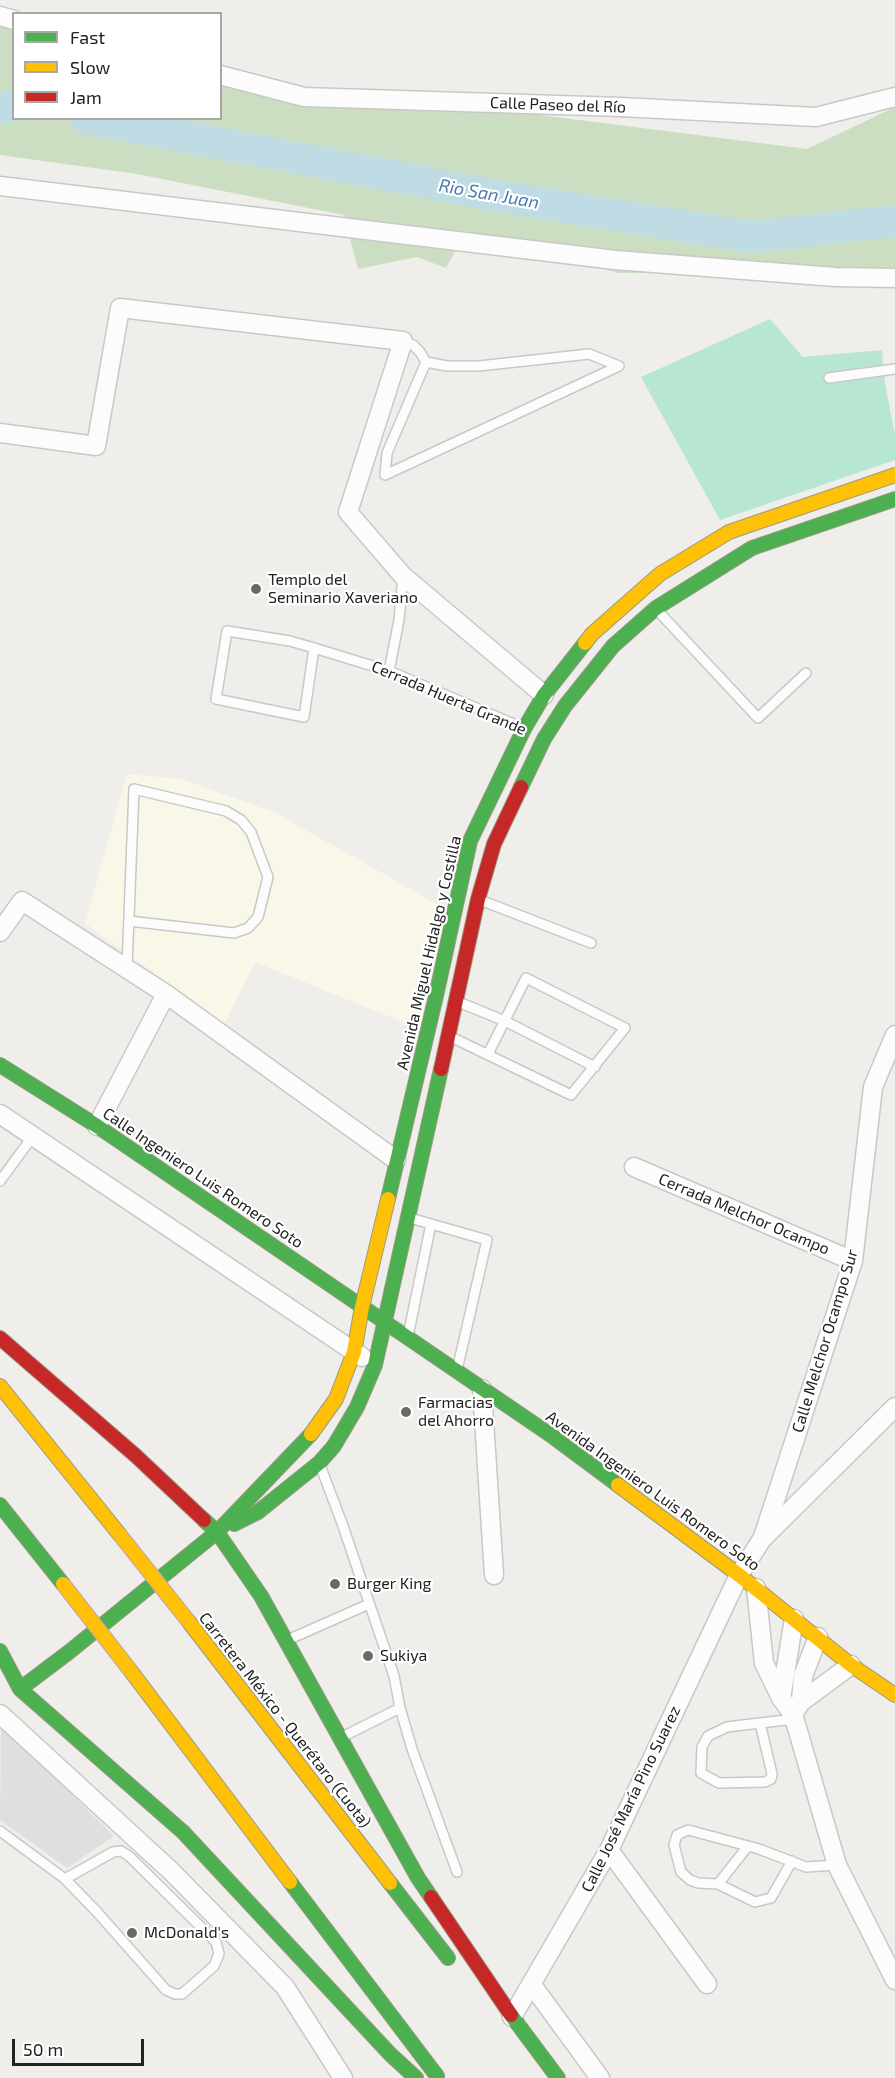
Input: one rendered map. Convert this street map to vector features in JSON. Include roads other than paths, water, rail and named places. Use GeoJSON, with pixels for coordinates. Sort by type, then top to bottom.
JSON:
{"type":"FeatureCollection","features":[{"type":"Feature","properties":{"kind":"main road","name":"Avenida Miguel Hidalgo y Costilla"},"geometry":{"type":"LineString","coordinates":[[20,1689],[64,1657],[217,1532],[312,1433],[336,1399],[354,1352],[362,1307],[470,841],[524,729],[544,695],[592,634],[660,574],[729,532],[895,475]]}},
{"type":"Feature","properties":{"kind":"main road","name":"Avenida Miguel Hidalgo y Costilla"},"geometry":{"type":"LineString","coordinates":[[217,1532],[258,1512],[319,1463],[334,1446],[357,1407],[375,1365],[478,899],[494,844],[544,739],[565,706],[613,646],[656,608],[752,548],[895,499]]}},
{"type":"Feature","properties":{"kind":"main road","name":"Calle Ingeniero Luis Romero Soto"},"geometry":{"type":"LineString","coordinates":[[0,1065],[97,1126],[384,1323]]}},
{"type":"Feature","properties":{"kind":"main road","name":"Avenida Ingeniero Luis Romero Soto"},"geometry":{"type":"LineString","coordinates":[[384,1323],[552,1436],[740,1575],[851,1665],[895,1695]]}},
{"type":"Feature","properties":{"kind":"main road"},"geometry":{"type":"LineString","coordinates":[[0,1338],[136,1456],[217,1532],[261,1596],[418,1878],[512,2017],[558,2078]]}},
{"type":"Feature","properties":{"kind":"main road","name":"Carretera México - Querétaro (Cuota)"},"geometry":{"type":"LineString","coordinates":[[0,1386],[189,1622],[460,1974]]}},
{"type":"Feature","properties":{"kind":"main road"},"geometry":{"type":"LineString","coordinates":[[0,1505],[130,1671],[438,2078]]}},
{"type":"Feature","properties":{"kind":"main road"},"geometry":{"type":"LineString","coordinates":[[0,1651],[20,1689],[183,1832],[390,2054],[416,2078]]}},
{"type":"Feature","properties":{"kind":"street","name":"Calle Paseo del Río"},"geometry":{"type":"LineString","coordinates":[[222,76],[304,97],[609,107],[816,117],[895,97]]}},
{"type":"Feature","properties":{"kind":"street"},"geometry":{"type":"LineString","coordinates":[[0,186],[615,260],[835,277],[895,278]]}},
{"type":"Feature","properties":{"kind":"street"},"geometry":{"type":"LineString","coordinates":[[0,433],[96,446],[120,308],[403,341],[348,512],[403,576],[544,695]]}},
{"type":"Feature","properties":{"kind":"street"},"geometry":{"type":"LineString","coordinates":[[0,932],[21,901],[127,967],[396,1160]]}},
{"type":"Feature","properties":{"kind":"street"},"geometry":{"type":"LineString","coordinates":[[97,1126],[166,994]]}},
{"type":"Feature","properties":{"kind":"street","name":"Calle Melchor Ocampo Sur"},"geometry":{"type":"LineString","coordinates":[[762,1539],[853,1260],[873,1087],[895,1035]]}},
{"type":"Feature","properties":{"kind":"street"},"geometry":{"type":"LineString","coordinates":[[0,1114],[375,1365]]}},
{"type":"Feature","properties":{"kind":"street","name":"Cerrada Melchor Ocampo"},"geometry":{"type":"LineString","coordinates":[[634,1167],[853,1260]]}},
{"type":"Feature","properties":{"kind":"street"},"geometry":{"type":"LineString","coordinates":[[482,1389],[494,1575]]}},
{"type":"Feature","properties":{"kind":"street"},"geometry":{"type":"LineString","coordinates":[[762,1539],[895,1407]]}},
{"type":"Feature","properties":{"kind":"street","name":"Calle José María Pino Suarez"},"geometry":{"type":"LineString","coordinates":[[512,2017],[609,1850],[740,1575],[762,1539]]}},
{"type":"Feature","properties":{"kind":"street"},"geometry":{"type":"LineString","coordinates":[[756,1588],[764,1662],[781,1698],[796,1712]]}},
{"type":"Feature","properties":{"kind":"street"},"geometry":{"type":"LineString","coordinates":[[781,1698],[794,1619]]}},
{"type":"Feature","properties":{"kind":"street"},"geometry":{"type":"LineString","coordinates":[[818,1637],[803,1676],[796,1712],[837,1865],[895,1980]]}},
{"type":"Feature","properties":{"kind":"street"},"geometry":{"type":"LineString","coordinates":[[796,1712],[851,1665]]}},
{"type":"Feature","properties":{"kind":"street"},"geometry":{"type":"LineString","coordinates":[[0,1704],[20,1689]]}},
{"type":"Feature","properties":{"kind":"street"},"geometry":{"type":"LineString","coordinates":[[0,1713],[171,1871],[285,1987],[343,2078]]}},
{"type":"Feature","properties":{"kind":"street"},"geometry":{"type":"LineString","coordinates":[[609,1850],[707,1983]]}},
{"type":"Feature","properties":{"kind":"street"},"geometry":{"type":"LineString","coordinates":[[532,1985],[600,2078]]}},
{"type":"Feature","properties":{"kind":"lane"},"geometry":{"type":"LineString","coordinates":[[403,341],[413,345],[426,362],[447,366],[479,366],[589,354],[619,366],[386,476],[387,453],[397,424],[426,362]]}},
{"type":"Feature","properties":{"kind":"lane"},"geometry":{"type":"LineString","coordinates":[[829,378],[895,369]]}},
{"type":"Feature","properties":{"kind":"lane"},"geometry":{"type":"LineString","coordinates":[[389,670],[399,620],[403,576]]}},
{"type":"Feature","properties":{"kind":"lane"},"geometry":{"type":"LineString","coordinates":[[656,608],[758,718],[806,673]]}},
{"type":"Feature","properties":{"kind":"lane","name":"Cerrada Huerta Grande"},"geometry":{"type":"LineString","coordinates":[[314,648],[304,717],[216,699],[227,631],[290,641],[314,648],[389,670],[544,739]]}},
{"type":"Feature","properties":{"kind":"lane"},"geometry":{"type":"LineString","coordinates":[[127,967],[134,789],[226,811],[241,820],[251,832],[268,878],[258,917],[248,928],[234,933],[129,921]]}},
{"type":"Feature","properties":{"kind":"lane"},"geometry":{"type":"LineString","coordinates":[[478,899],[591,943]]}},
{"type":"Feature","properties":{"kind":"lane"},"geometry":{"type":"LineString","coordinates":[[428,1027],[571,1095],[625,1029],[526,978],[488,1054]]}},
{"type":"Feature","properties":{"kind":"lane"},"geometry":{"type":"LineString","coordinates":[[456,1001],[505,1021],[595,1067]]}},
{"type":"Feature","properties":{"kind":"lane"},"geometry":{"type":"LineString","coordinates":[[0,1181],[33,1136]]}},
{"type":"Feature","properties":{"kind":"lane"},"geometry":{"type":"LineString","coordinates":[[408,1217],[487,1240],[457,1372]]}},
{"type":"Feature","properties":{"kind":"lane"},"geometry":{"type":"LineString","coordinates":[[407,1339],[431,1224]]}},
{"type":"Feature","properties":{"kind":"lane"},"geometry":{"type":"LineString","coordinates":[[319,1463],[343,1526],[393,1676],[412,1749],[457,1872]]}},
{"type":"Feature","properties":{"kind":"lane"},"geometry":{"type":"LineString","coordinates":[[286,1641],[369,1604]]}},
{"type":"Feature","properties":{"kind":"lane"},"geometry":{"type":"LineString","coordinates":[[340,1738],[400,1707]]}},
{"type":"Feature","properties":{"kind":"lane"},"geometry":{"type":"LineString","coordinates":[[760,1723],[772,1774],[771,1779],[765,1782],[719,1783],[701,1773],[702,1747],[708,1736],[727,1727],[760,1723],[796,1712]]}},
{"type":"Feature","properties":{"kind":"lane"},"geometry":{"type":"LineString","coordinates":[[792,1861],[771,1898],[755,1902],[718,1884],[690,1880],[681,1872],[674,1845],[677,1835],[688,1830],[748,1846],[792,1861],[806,1867],[837,1865]]}},
{"type":"Feature","properties":{"kind":"lane"},"geometry":{"type":"LineString","coordinates":[[0,1831],[65,1879],[166,1990],[182,1994],[214,1966],[219,1954],[216,1942],[129,1856],[121,1851],[113,1852],[65,1879]]}},
{"type":"Feature","properties":{"kind":"lane"},"geometry":{"type":"LineString","coordinates":[[718,1884],[748,1846]]}},
{"type":"Feature","properties":{"kind":"waterway","name":"Rio San Juan"},"geometry":{"type":"LineString","coordinates":[[0,107],[12,106]]}},
{"type":"Feature","properties":{"kind":"waterway","name":"Rio San Juan"},"geometry":{"type":"LineString","coordinates":[[97,120],[503,197],[752,237],[895,221]]}},
{"type":"Feature","properties":{"kind":"place","name":"Templo del Seminario Xaveriano"},"geometry":{"type":"Point","coordinates":[256,589]}},
{"type":"Feature","properties":{"kind":"place","name":"Farmacias del Ahorro"},"geometry":{"type":"Point","coordinates":[406,1412]}},
{"type":"Feature","properties":{"kind":"place","name":"Burger King"},"geometry":{"type":"Point","coordinates":[335,1584]}},
{"type":"Feature","properties":{"kind":"place","name":"Sukiya"},"geometry":{"type":"Point","coordinates":[368,1656]}},
{"type":"Feature","properties":{"kind":"place","name":"McDonald's"},"geometry":{"type":"Point","coordinates":[132,1933]}}]}
